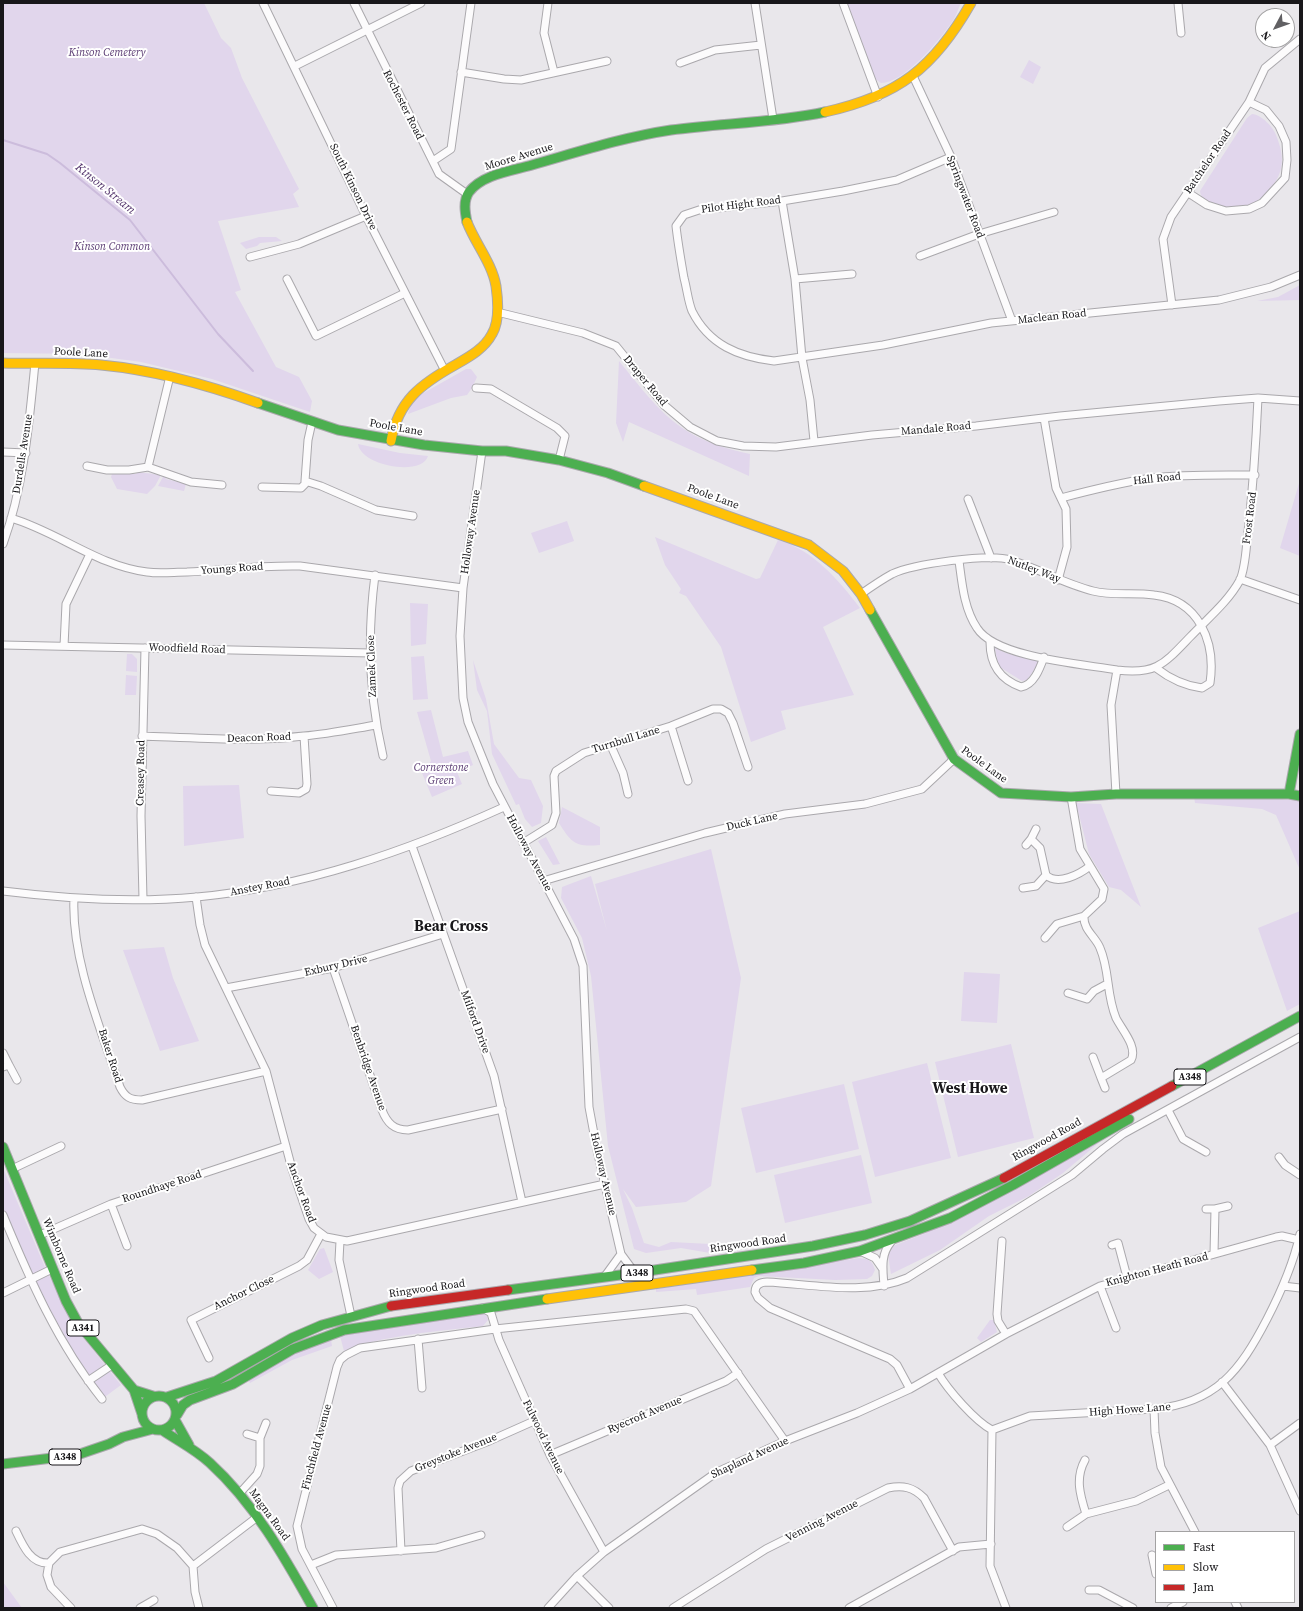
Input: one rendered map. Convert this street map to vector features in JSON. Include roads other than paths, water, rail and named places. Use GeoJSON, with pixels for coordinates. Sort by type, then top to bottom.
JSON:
{"type":"FeatureCollection","features":[{"type":"Feature","properties":{"kind":"main road","name":"Moore Avenue"},"geometry":{"type":"LineString","coordinates":[[467,194],[483,181],[588,149],[669,131],[784,119],[829,112],[878,97],[913,76],[940,50],[953,34],[971,3]]}},
{"type":"Feature","properties":{"kind":"main road"},"geometry":{"type":"LineString","coordinates":[[391,441],[394,422],[401,406],[414,392],[445,371],[471,356],[483,346],[492,334],[499,295],[496,281],[467,222],[465,209],[467,194]]}},
{"type":"Feature","properties":{"kind":"main road","name":"Poole Lane"},"geometry":{"type":"LineString","coordinates":[[3,363],[100,365],[170,376],[216,388],[338,430],[391,441],[482,451],[506,451],[559,460],[608,473],[809,546],[843,571],[861,594],[954,759],[1001,793],[1070,797],[1116,794],[1289,794],[1300,796]]}},
{"type":"Feature","properties":{"kind":"main road"},"geometry":{"type":"LineString","coordinates":[[1289,794],[1300,734]]}},
{"type":"Feature","properties":{"kind":"main road","name":"Ringwood Road"},"geometry":{"type":"LineString","coordinates":[[167,1397],[216,1381],[292,1338],[322,1325],[351,1316],[408,1303],[635,1273],[813,1246],[865,1235],[936,1211],[1020,1170],[1300,1016]]}},
{"type":"Feature","properties":{"kind":"main road","name":"Ringwood Road"},"geometry":{"type":"LineString","coordinates":[[176,1417],[190,1400],[233,1384],[266,1363],[314,1340],[369,1325],[804,1263],[860,1250],[893,1240],[950,1218],[979,1203],[1300,1026]]}},
{"type":"Feature","properties":{"kind":"main road","name":"Wimborne Road"},"geometry":{"type":"LineString","coordinates":[[3,1148],[40,1235],[52,1269],[78,1323],[134,1390],[142,1416]]}},
{"type":"Feature","properties":{"kind":"main road"},"geometry":{"type":"LineString","coordinates":[[134,1390],[153,1396]]}},
{"type":"Feature","properties":{"kind":"main road","name":"A348"},"geometry":{"type":"LineString","coordinates":[[3,1464],[77,1455],[109,1444],[123,1436],[142,1416],[146,1402],[153,1396],[159,1395],[167,1397]]}},
{"type":"Feature","properties":{"kind":"main road"},"geometry":{"type":"LineString","coordinates":[[167,1397],[175,1404],[176,1417]]}},
{"type":"Feature","properties":{"kind":"main road"},"geometry":{"type":"LineString","coordinates":[[142,1416],[157,1429]]}},
{"type":"Feature","properties":{"kind":"main road","name":"A348"},"geometry":{"type":"LineString","coordinates":[[123,1436],[167,1428],[176,1417]]}},
{"type":"Feature","properties":{"kind":"main road","name":"Magna Road"},"geometry":{"type":"LineString","coordinates":[[176,1417],[190,1447]]}},
{"type":"Feature","properties":{"kind":"main road","name":"Magna Road"},"geometry":{"type":"LineString","coordinates":[[157,1429],[190,1447],[215,1468],[239,1494],[282,1553],[313,1608]]}},
{"type":"Feature","properties":{"kind":"street","name":"South Kinson Drive"},"geometry":{"type":"LineString","coordinates":[[263,3],[295,66],[366,216],[445,371]]}},
{"type":"Feature","properties":{"kind":"street","name":"Rochester Road"},"geometry":{"type":"LineString","coordinates":[[354,3],[414,128],[433,161],[438,174],[467,194]]}},
{"type":"Feature","properties":{"kind":"street"},"geometry":{"type":"LineString","coordinates":[[295,66],[367,32],[421,3]]}},
{"type":"Feature","properties":{"kind":"street"},"geometry":{"type":"LineString","coordinates":[[433,161],[451,149],[471,3]]}},
{"type":"Feature","properties":{"kind":"street"},"geometry":{"type":"LineString","coordinates":[[548,3],[544,33],[554,72]]}},
{"type":"Feature","properties":{"kind":"street"},"geometry":{"type":"LineString","coordinates":[[755,3],[773,119]]}},
{"type":"Feature","properties":{"kind":"street"},"geometry":{"type":"LineString","coordinates":[[842,3],[878,97]]}},
{"type":"Feature","properties":{"kind":"street"},"geometry":{"type":"LineString","coordinates":[[1178,3],[1182,34]]}},
{"type":"Feature","properties":{"kind":"street","name":"Batchelor Road"},"geometry":{"type":"LineString","coordinates":[[1172,305],[1164,239],[1171,217],[1249,102],[1265,68],[1300,39]]}},
{"type":"Feature","properties":{"kind":"street"},"geometry":{"type":"LineString","coordinates":[[680,63],[715,50],[761,44]]}},
{"type":"Feature","properties":{"kind":"street"},"geometry":{"type":"LineString","coordinates":[[461,72],[504,79],[521,80],[607,61]]}},
{"type":"Feature","properties":{"kind":"street","name":"Springwater Road"},"geometry":{"type":"LineString","coordinates":[[913,76],[950,157],[1012,321]]}},
{"type":"Feature","properties":{"kind":"street"},"geometry":{"type":"LineString","coordinates":[[1187,192],[1207,205],[1226,211],[1249,209],[1262,203],[1286,178],[1286,142],[1279,126],[1266,110],[1249,102]]}},
{"type":"Feature","properties":{"kind":"street","name":"Pilot Hight Road"},"geometry":{"type":"LineString","coordinates":[[802,358],[774,361],[735,353],[722,345],[705,331],[692,310],[678,246],[676,226],[684,215],[699,210],[782,201],[843,191],[896,180],[950,157]]}},
{"type":"Feature","properties":{"kind":"street"},"geometry":{"type":"LineString","coordinates":[[782,201],[795,279],[802,358],[810,400],[814,441]]}},
{"type":"Feature","properties":{"kind":"street"},"geometry":{"type":"LineString","coordinates":[[920,256],[979,234],[1054,212]]}},
{"type":"Feature","properties":{"kind":"street"},"geometry":{"type":"LineString","coordinates":[[250,257],[299,244],[366,216]]}},
{"type":"Feature","properties":{"kind":"street"},"geometry":{"type":"LineString","coordinates":[[795,279],[852,274]]}},
{"type":"Feature","properties":{"kind":"street","name":"Maclean Road"},"geometry":{"type":"LineString","coordinates":[[802,358],[883,346],[991,323],[1219,300],[1271,287],[1300,275]]}},
{"type":"Feature","properties":{"kind":"street"},"geometry":{"type":"LineString","coordinates":[[287,279],[316,336],[406,293]]}},
{"type":"Feature","properties":{"kind":"street","name":"Draper Road"},"geometry":{"type":"LineString","coordinates":[[497,312],[583,333],[616,346],[664,405],[690,427],[717,441],[743,446],[776,447],[814,441]]}},
{"type":"Feature","properties":{"kind":"street","name":"Durdells Avenue"},"geometry":{"type":"LineString","coordinates":[[4,541],[11,518],[26,453],[35,363]]}},
{"type":"Feature","properties":{"kind":"street"},"geometry":{"type":"LineString","coordinates":[[148,467],[170,376]]}},
{"type":"Feature","properties":{"kind":"street"},"geometry":{"type":"LineString","coordinates":[[476,388],[491,389],[557,428],[565,436],[559,460]]}},
{"type":"Feature","properties":{"kind":"street","name":"Mandale Road"},"geometry":{"type":"LineString","coordinates":[[814,441],[1258,398],[1300,401]]}},
{"type":"Feature","properties":{"kind":"street","name":"Frost Road"},"geometry":{"type":"LineString","coordinates":[[959,561],[970,616],[979,632],[990,642],[1005,649],[1117,670],[1132,672],[1148,671],[1156,668],[1179,649],[1219,608],[1240,579],[1245,555],[1255,475],[1258,398]]}},
{"type":"Feature","properties":{"kind":"street"},"geometry":{"type":"LineString","coordinates":[[1044,418],[1052,472],[1066,509],[1067,548],[1058,580]]}},
{"type":"Feature","properties":{"kind":"street"},"geometry":{"type":"LineString","coordinates":[[262,487],[301,488],[305,484],[308,440],[312,422]]}},
{"type":"Feature","properties":{"kind":"street","name":"Holloway Avenue"},"geometry":{"type":"LineString","coordinates":[[482,451],[463,588],[460,636],[463,698],[468,722],[504,807],[574,939],[583,966],[589,1107],[621,1254],[635,1273]]}},
{"type":"Feature","properties":{"kind":"street"},"geometry":{"type":"LineString","coordinates":[[3,452],[26,453]]}},
{"type":"Feature","properties":{"kind":"street"},"geometry":{"type":"LineString","coordinates":[[87,466],[107,470],[148,467],[191,482],[222,485]]}},
{"type":"Feature","properties":{"kind":"street","name":"Hall Road"},"geometry":{"type":"LineString","coordinates":[[1061,498],[1102,486],[1152,478],[1200,475],[1255,475]]}},
{"type":"Feature","properties":{"kind":"street"},"geometry":{"type":"LineString","coordinates":[[305,482],[321,486],[376,510],[413,516]]}},
{"type":"Feature","properties":{"kind":"street"},"geometry":{"type":"LineString","coordinates":[[968,499],[991,558]]}},
{"type":"Feature","properties":{"kind":"street","name":"Youngs Road"},"geometry":{"type":"LineString","coordinates":[[11,518],[51,533],[90,554],[125,567],[147,572],[202,571],[277,566],[319,568],[463,588]]}},
{"type":"Feature","properties":{"kind":"street"},"geometry":{"type":"LineString","coordinates":[[64,646],[66,604],[90,554]]}},
{"type":"Feature","properties":{"kind":"street","name":"Nutley Way"},"geometry":{"type":"LineString","coordinates":[[861,594],[878,582],[898,572],[959,561],[991,558],[1011,560],[1058,580],[1095,592],[1122,595],[1148,594],[1168,598],[1185,608],[1202,624]]}},
{"type":"Feature","properties":{"kind":"street","name":"Zamek Close"},"geometry":{"type":"LineString","coordinates":[[375,575],[371,607],[371,653],[376,725],[383,756]]}},
{"type":"Feature","properties":{"kind":"street"},"geometry":{"type":"LineString","coordinates":[[1240,579],[1300,600]]}},
{"type":"Feature","properties":{"kind":"street"},"geometry":{"type":"LineString","coordinates":[[1156,668],[1164,674],[1188,685],[1202,688],[1207,686],[1210,683],[1211,659],[1208,639],[1202,624]]}},
{"type":"Feature","properties":{"kind":"street"},"geometry":{"type":"LineString","coordinates":[[990,642],[990,655],[998,672],[1002,677],[1021,687],[1026,686],[1036,675],[1044,657]]}},
{"type":"Feature","properties":{"kind":"street","name":"Woodfield Road"},"geometry":{"type":"LineString","coordinates":[[3,645],[371,653]]}},
{"type":"Feature","properties":{"kind":"street","name":"Creasey Road"},"geometry":{"type":"LineString","coordinates":[[143,899],[140,816],[145,648]]}},
{"type":"Feature","properties":{"kind":"street"},"geometry":{"type":"LineString","coordinates":[[1116,794],[1111,705],[1117,670]]}},
{"type":"Feature","properties":{"kind":"street","name":"Turnbull Lane"},"geometry":{"type":"LineString","coordinates":[[523,843],[552,825],[556,812],[553,786],[556,771],[584,753],[611,746],[671,726],[713,709],[721,709],[728,713],[733,723],[748,766]]}},
{"type":"Feature","properties":{"kind":"street","name":"Deacon Road"},"geometry":{"type":"LineString","coordinates":[[142,736],[222,740],[304,736],[376,725]]}},
{"type":"Feature","properties":{"kind":"street"},"geometry":{"type":"LineString","coordinates":[[671,726],[688,781]]}},
{"type":"Feature","properties":{"kind":"street"},"geometry":{"type":"LineString","coordinates":[[271,791],[299,793],[306,789],[308,784],[304,736]]}},
{"type":"Feature","properties":{"kind":"street"},"geometry":{"type":"LineString","coordinates":[[611,746],[623,773],[628,794]]}},
{"type":"Feature","properties":{"kind":"street","name":"Duck Lane"},"geometry":{"type":"LineString","coordinates":[[543,881],[709,832],[785,814],[865,804],[922,789],[954,759]]}},
{"type":"Feature","properties":{"kind":"street"},"geometry":{"type":"LineString","coordinates":[[1045,938],[1057,924],[1084,916],[1100,902],[1103,895],[1104,889],[1080,849],[1070,797]]}},
{"type":"Feature","properties":{"kind":"street","name":"Anstey Road"},"geometry":{"type":"LineString","coordinates":[[3,891],[74,898],[143,899],[196,897],[236,892],[320,874],[412,846],[504,807]]}},
{"type":"Feature","properties":{"kind":"street"},"geometry":{"type":"LineString","coordinates":[[1026,845],[1036,829]]}},
{"type":"Feature","properties":{"kind":"street"},"geometry":{"type":"LineString","coordinates":[[1031,838],[1040,848],[1046,875],[1053,879],[1074,876],[1090,866]]}},
{"type":"Feature","properties":{"kind":"street","name":"Milford Drive"},"geometry":{"type":"LineString","coordinates":[[412,846],[494,1076],[522,1202]]}},
{"type":"Feature","properties":{"kind":"street"},"geometry":{"type":"LineString","coordinates":[[1023,888],[1036,886],[1046,875]]}},
{"type":"Feature","properties":{"kind":"street","name":"Anchor Road"},"geometry":{"type":"LineString","coordinates":[[196,897],[200,925],[205,945],[266,1071],[286,1146],[309,1219],[314,1228],[321,1234],[340,1241],[382,1234],[605,1184]]}},
{"type":"Feature","properties":{"kind":"street","name":"Baker Road"},"geometry":{"type":"LineString","coordinates":[[74,898],[73,920],[79,959],[117,1077],[126,1096],[130,1099],[142,1100],[266,1071]]}},
{"type":"Feature","properties":{"kind":"street"},"geometry":{"type":"LineString","coordinates":[[1084,916],[1084,925],[1097,941],[1103,955],[1107,984],[1113,1009],[1131,1044],[1133,1053],[1131,1060],[1102,1078]]}},
{"type":"Feature","properties":{"kind":"street","name":"Exbury Drive"},"geometry":{"type":"LineString","coordinates":[[226,988],[333,968],[443,934]]}},
{"type":"Feature","properties":{"kind":"street","name":"Benbridge Avenue"},"geometry":{"type":"LineString","coordinates":[[333,968],[382,1110],[390,1124],[401,1130],[408,1130],[502,1109]]}},
{"type":"Feature","properties":{"kind":"street"},"geometry":{"type":"LineString","coordinates":[[1068,993],[1087,999],[1094,990],[1107,984]]}},
{"type":"Feature","properties":{"kind":"street"},"geometry":{"type":"LineString","coordinates":[[910,1389],[897,1366],[883,1355],[770,1308],[758,1298],[755,1292],[756,1286],[761,1282],[767,1282],[862,1288],[884,1286],[895,1283],[916,1273],[1034,1200],[1072,1175],[1112,1141],[1300,1037]]}},
{"type":"Feature","properties":{"kind":"street"},"geometry":{"type":"LineString","coordinates":[[3,1053],[6,1066],[17,1080]]}},
{"type":"Feature","properties":{"kind":"street"},"geometry":{"type":"LineString","coordinates":[[1093,1057],[1105,1088]]}},
{"type":"Feature","properties":{"kind":"street"},"geometry":{"type":"LineString","coordinates":[[1168,1110],[1183,1139],[1206,1152]]}},
{"type":"Feature","properties":{"kind":"street"},"geometry":{"type":"LineString","coordinates":[[12,1169],[61,1146]]}},
{"type":"Feature","properties":{"kind":"street","name":"Roundhaye Road"},"geometry":{"type":"LineString","coordinates":[[40,1235],[110,1204],[286,1146]]}},
{"type":"Feature","properties":{"kind":"street"},"geometry":{"type":"LineString","coordinates":[[1279,1157],[1284,1165],[1300,1175]]}},
{"type":"Feature","properties":{"kind":"street"},"geometry":{"type":"LineString","coordinates":[[1278,1170],[1284,1165]]}},
{"type":"Feature","properties":{"kind":"street"},"geometry":{"type":"LineString","coordinates":[[110,1204],[127,1246]]}},
{"type":"Feature","properties":{"kind":"street"},"geometry":{"type":"LineString","coordinates":[[1206,1210],[1228,1206]]}},
{"type":"Feature","properties":{"kind":"street"},"geometry":{"type":"LineString","coordinates":[[1214,1254],[1215,1209]]}},
{"type":"Feature","properties":{"kind":"street"},"geometry":{"type":"LineString","coordinates":[[3,1215],[30,1280],[74,1361],[102,1399]]}},
{"type":"Feature","properties":{"kind":"street","name":"Anchor Close"},"geometry":{"type":"LineString","coordinates":[[209,1358],[191,1320],[299,1266],[307,1260],[321,1234]]}},
{"type":"Feature","properties":{"kind":"street","name":"Knighton Heath Road"},"geometry":{"type":"LineString","coordinates":[[938,1374],[1006,1334],[1100,1286],[1127,1277],[1276,1237],[1299,1237]]}},
{"type":"Feature","properties":{"kind":"street","name":"High Howe Lane"},"geometry":{"type":"LineString","coordinates":[[992,1430],[1030,1416],[1174,1407],[1200,1397],[1222,1382],[1245,1359],[1283,1286],[1292,1265],[1299,1237]]}},
{"type":"Feature","properties":{"kind":"street"},"geometry":{"type":"LineString","coordinates":[[884,1286],[882,1270],[883,1257],[886,1248],[893,1240]]}},
{"type":"Feature","properties":{"kind":"street"},"geometry":{"type":"LineString","coordinates":[[340,1241],[339,1260],[351,1316]]}},
{"type":"Feature","properties":{"kind":"street"},"geometry":{"type":"LineString","coordinates":[[1002,1241],[997,1314],[998,1321],[1006,1334]]}},
{"type":"Feature","properties":{"kind":"street"},"geometry":{"type":"LineString","coordinates":[[1118,1243],[1127,1277]]}},
{"type":"Feature","properties":{"kind":"street"},"geometry":{"type":"LineString","coordinates":[[860,1250],[875,1258],[882,1270]]}},
{"type":"Feature","properties":{"kind":"street"},"geometry":{"type":"LineString","coordinates":[[605,1276],[621,1254]]}},
{"type":"Feature","properties":{"kind":"street"},"geometry":{"type":"LineString","coordinates":[[3,1293],[52,1269]]}},
{"type":"Feature","properties":{"kind":"street"},"geometry":{"type":"LineString","coordinates":[[1100,1286],[1116,1328]]}},
{"type":"Feature","properties":{"kind":"street"},"geometry":{"type":"LineString","coordinates":[[1283,1286],[1300,1288]]}},
{"type":"Feature","properties":{"kind":"street"},"geometry":{"type":"LineString","coordinates":[[493,1318],[497,1309],[502,1306]]}},
{"type":"Feature","properties":{"kind":"street"},"geometry":{"type":"LineString","coordinates":[[482,1308],[491,1313],[493,1318]]}},
{"type":"Feature","properties":{"kind":"street"},"geometry":{"type":"LineString","coordinates":[[420,1384],[418,1339],[495,1329],[686,1309],[694,1311],[698,1314],[785,1441]]}},
{"type":"Feature","properties":{"kind":"street","name":"Fulwood Avenue"},"geometry":{"type":"LineString","coordinates":[[493,1318],[495,1329],[550,1455],[604,1552]]}},
{"type":"Feature","properties":{"kind":"street","name":"Finchfield Avenue"},"geometry":{"type":"LineString","coordinates":[[310,1565],[302,1549],[298,1533],[299,1514],[337,1366],[340,1360],[352,1351],[418,1339]]}},
{"type":"Feature","properties":{"kind":"street"},"geometry":{"type":"LineString","coordinates":[[88,1381],[112,1365]]}},
{"type":"Feature","properties":{"kind":"street","name":"Ryecroft Avenue"},"geometry":{"type":"LineString","coordinates":[[550,1455],[726,1381],[738,1373]]}},
{"type":"Feature","properties":{"kind":"street"},"geometry":{"type":"LineString","coordinates":[[938,1374],[960,1401],[986,1427],[992,1430],[992,1572],[1006,1608]]}},
{"type":"Feature","properties":{"kind":"street","name":"Shapland Avenue"},"geometry":{"type":"LineString","coordinates":[[548,1608],[577,1576],[604,1552],[717,1472],[785,1441],[857,1413],[910,1389],[938,1374]]}},
{"type":"Feature","properties":{"kind":"street"},"geometry":{"type":"LineString","coordinates":[[1222,1382],[1270,1445],[1300,1511]]}},
{"type":"Feature","properties":{"kind":"street"},"geometry":{"type":"LineString","coordinates":[[1154,1409],[1157,1451],[1161,1467],[1169,1485],[1194,1531]]}},
{"type":"Feature","properties":{"kind":"street","name":"Greystoke Avenue"},"geometry":{"type":"LineString","coordinates":[[401,1550],[398,1488],[404,1475],[489,1441],[534,1421]]}},
{"type":"Feature","properties":{"kind":"street"},"geometry":{"type":"LineString","coordinates":[[239,1494],[257,1474],[260,1466],[260,1438],[266,1423]]}},
{"type":"Feature","properties":{"kind":"street"},"geometry":{"type":"LineString","coordinates":[[1270,1445],[1300,1423]]}},
{"type":"Feature","properties":{"kind":"street"},"geometry":{"type":"LineString","coordinates":[[247,1434],[260,1438]]}},
{"type":"Feature","properties":{"kind":"street"},"geometry":{"type":"LineString","coordinates":[[1085,1460],[1078,1476],[1079,1492],[1086,1514]]}},
{"type":"Feature","properties":{"kind":"street"},"geometry":{"type":"LineString","coordinates":[[1067,1528],[1086,1514],[1136,1501],[1169,1485]]}},
{"type":"Feature","properties":{"kind":"street","name":"Venning Avenue"},"geometry":{"type":"LineString","coordinates":[[673,1608],[773,1546],[888,1488],[898,1486],[908,1487],[917,1491],[924,1498],[953,1551]]}},
{"type":"Feature","properties":{"kind":"street"},"geometry":{"type":"LineString","coordinates":[[193,1566],[256,1518]]}},
{"type":"Feature","properties":{"kind":"street"},"geometry":{"type":"LineString","coordinates":[[71,1608],[51,1587],[47,1575],[49,1564],[60,1552],[142,1529],[157,1534],[177,1548],[193,1566],[195,1592],[199,1608]]}},
{"type":"Feature","properties":{"kind":"street"},"geometry":{"type":"LineString","coordinates":[[16,1531],[18,1544],[33,1559],[42,1564],[49,1564]]}},
{"type":"Feature","properties":{"kind":"street"},"geometry":{"type":"LineString","coordinates":[[333,1608],[310,1565],[336,1555],[436,1548],[481,1535]]}},
{"type":"Feature","properties":{"kind":"street"},"geometry":{"type":"LineString","coordinates":[[849,1608],[959,1547],[991,1544]]}},
{"type":"Feature","properties":{"kind":"street"},"geometry":{"type":"LineString","coordinates":[[1152,1555],[1155,1569]]}},
{"type":"Feature","properties":{"kind":"street"},"geometry":{"type":"LineString","coordinates":[[577,1576],[609,1608]]}},
{"type":"Feature","properties":{"kind":"street"},"geometry":{"type":"LineString","coordinates":[[1090,1590],[1099,1590],[1133,1608]]}},
{"type":"Feature","properties":{"kind":"street"},"geometry":{"type":"LineString","coordinates":[[144,1607],[154,1600]]}},
{"type":"Feature","properties":{"kind":"waterway","name":"Kinson Stream"},"geometry":{"type":"LineString","coordinates":[[3,140],[47,154],[130,220],[218,334],[253,371]]}},
{"type":"Feature","properties":{"kind":"district","name":"Bear Cross"},"geometry":{"type":"Point","coordinates":[451,927]}},
{"type":"Feature","properties":{"kind":"district","name":"West Howe"},"geometry":{"type":"Point","coordinates":[970,1089]}},
{"type":"Feature","properties":{"kind":"park label","name":"Kinson Cemetery"},"geometry":{"type":"Point","coordinates":[107,53]}},
{"type":"Feature","properties":{"kind":"park label","name":"Kinson Common"},"geometry":{"type":"Point","coordinates":[112,247]}},
{"type":"Feature","properties":{"kind":"park label","name":"Cornerstone Green"},"geometry":{"type":"Point","coordinates":[441,774]}}]}
